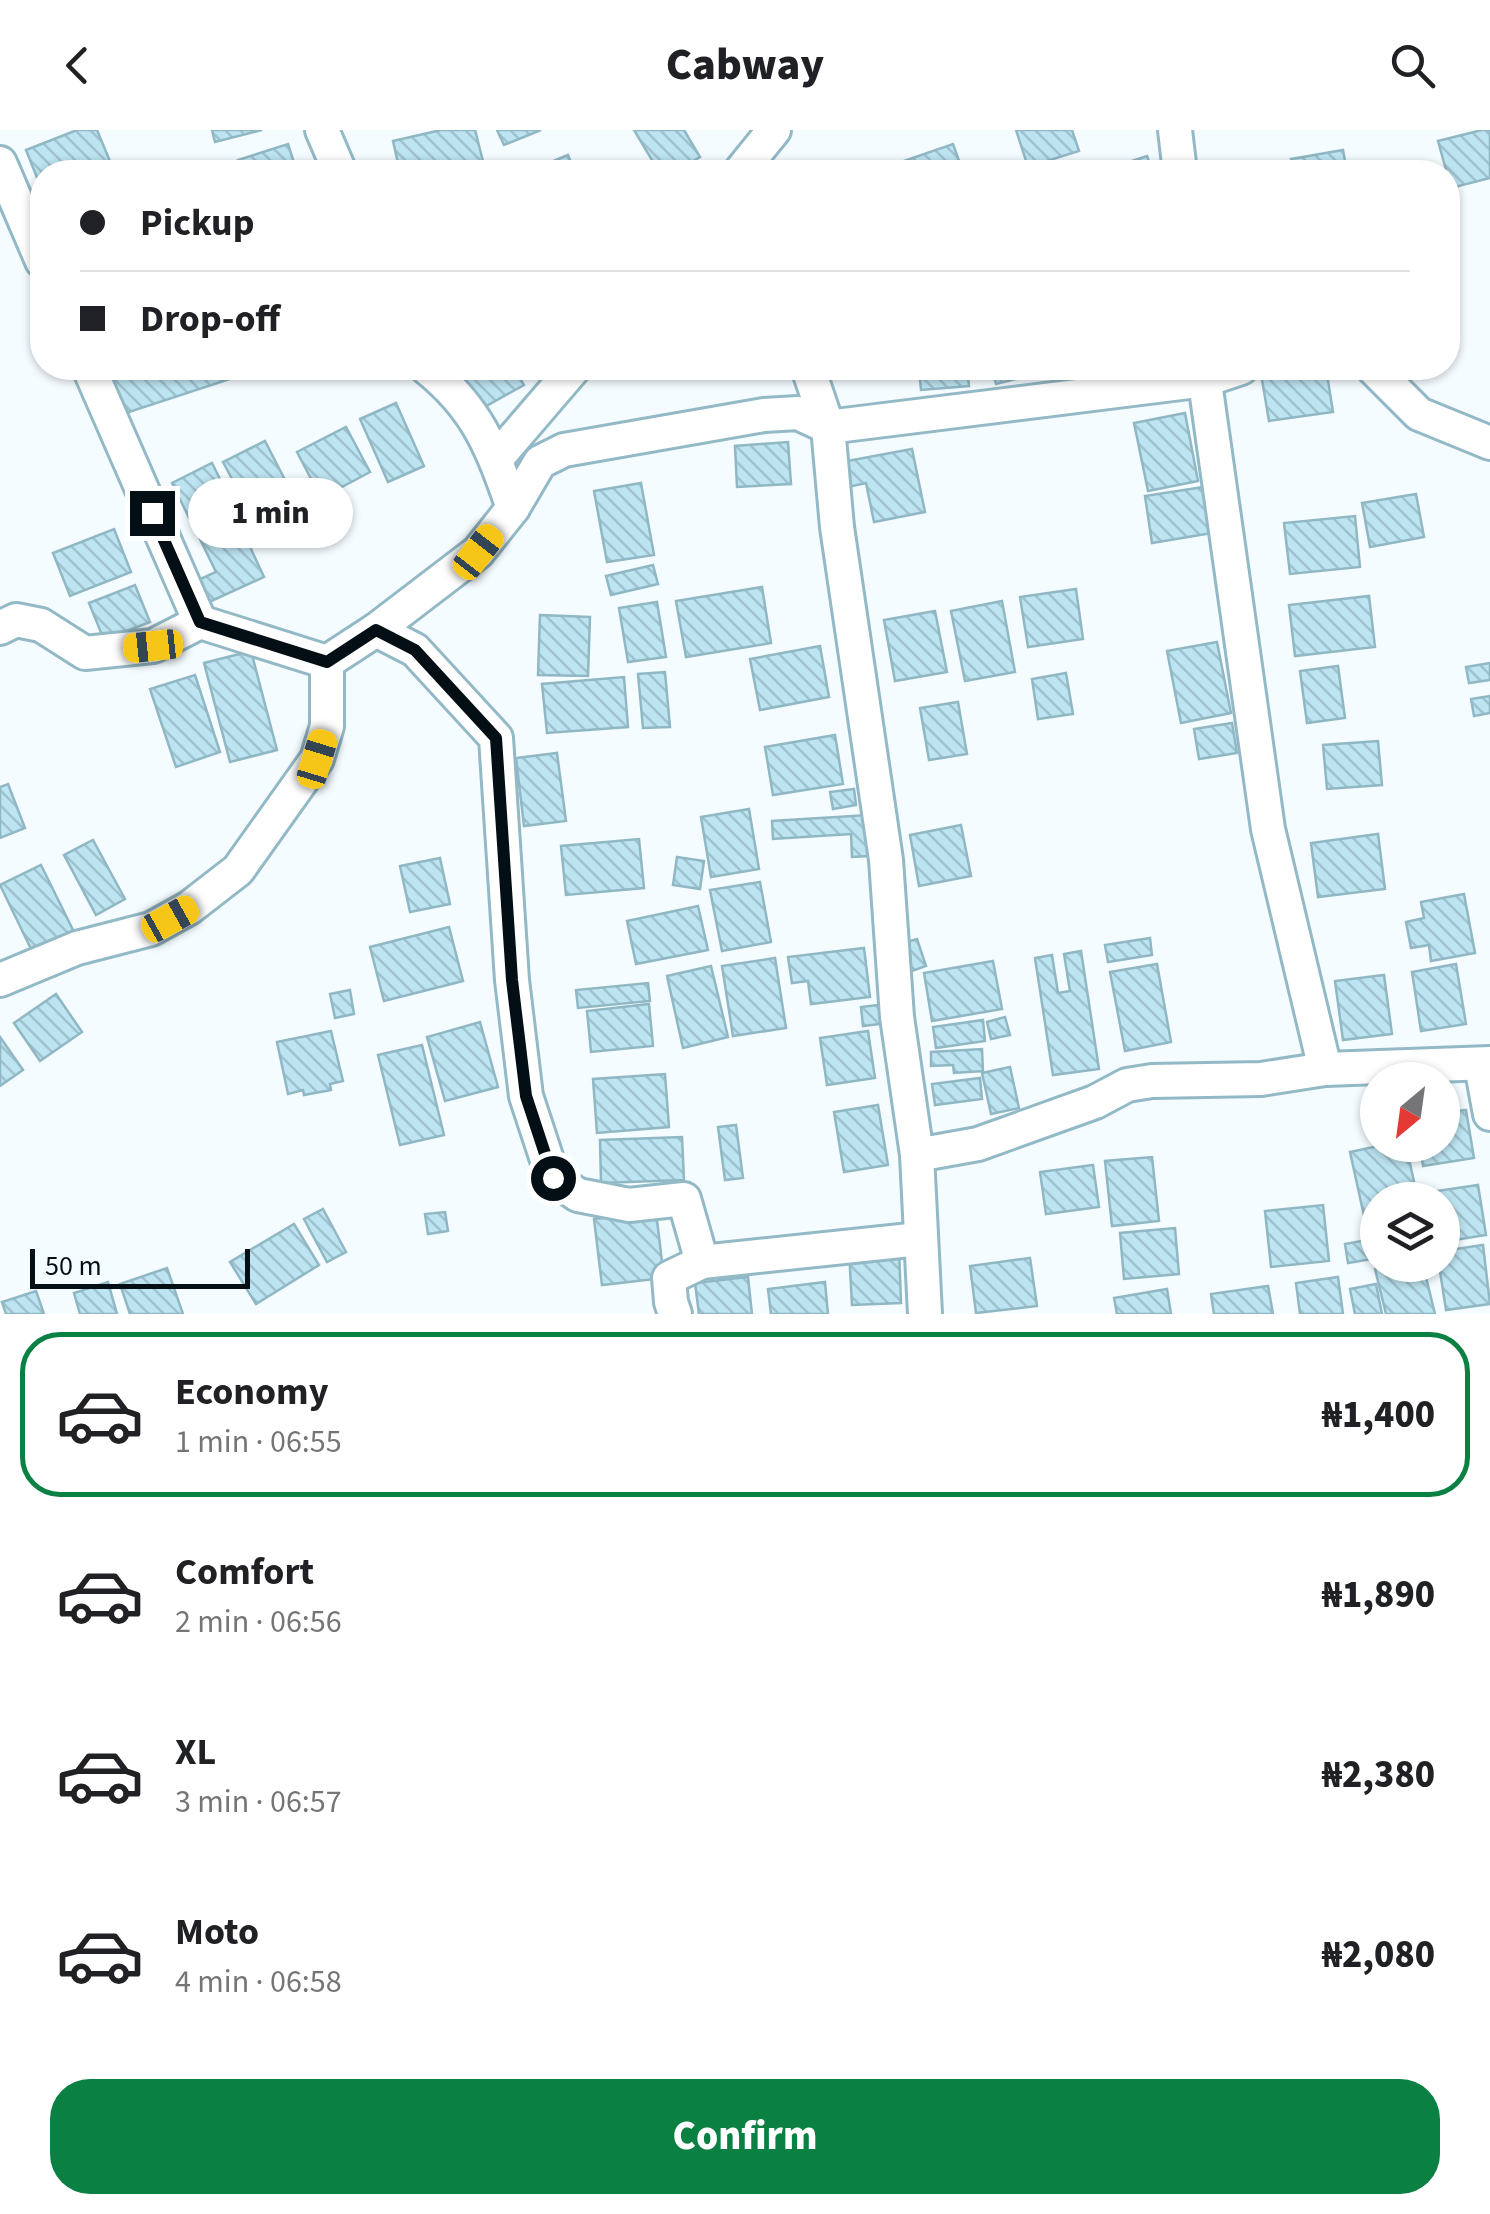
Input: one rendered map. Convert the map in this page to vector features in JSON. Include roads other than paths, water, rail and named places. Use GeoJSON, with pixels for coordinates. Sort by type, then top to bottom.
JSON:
{"type":"FeatureCollection","features":[{"type":"Feature","properties":{"kind":"street"},"geometry":{"type":"LineString","coordinates":[[322,130],[335,160]]}},
{"type":"Feature","properties":{"kind":"street"},"geometry":{"type":"LineString","coordinates":[[750,160],[774,130]]}},
{"type":"Feature","properties":{"kind":"street"},"geometry":{"type":"LineString","coordinates":[[1175,130],[1179,160]]}},
{"type":"Feature","properties":{"kind":"street"},"geometry":{"type":"LineString","coordinates":[[0,164],[30,233]]}},
{"type":"Feature","properties":{"kind":"street"},"geometry":{"type":"LineString","coordinates":[[94,380],[200,622]]}},
{"type":"Feature","properties":{"kind":"street"},"geometry":{"type":"LineString","coordinates":[[442,380],[469,407],[496,459],[513,508]]}},
{"type":"Feature","properties":{"kind":"street"},"geometry":{"type":"LineString","coordinates":[[496,459],[564,380]]}},
{"type":"Feature","properties":{"kind":"street"},"geometry":{"type":"LineString","coordinates":[[812,380],[828,427],[837,527],[886,860],[897,1017],[917,1156],[925,1314]]}},
{"type":"Feature","properties":{"kind":"street"},"geometry":{"type":"LineString","coordinates":[[496,459],[540,462],[564,450],[764,415],[798,413],[828,427],[1161,380]]}},
{"type":"Feature","properties":{"kind":"street"},"geometry":{"type":"LineString","coordinates":[[1205,380],[1268,828],[1326,1069]]}},
{"type":"Feature","properties":{"kind":"street"},"geometry":{"type":"LineString","coordinates":[[1385,380],[1419,414],[1490,443]]}},
{"type":"Feature","properties":{"kind":"street"},"geometry":{"type":"LineString","coordinates":[[327,662],[478,552],[513,508],[540,462]]}},
{"type":"Feature","properties":{"kind":"street"},"geometry":{"type":"LineString","coordinates":[[415,650],[432,589]]}},
{"type":"Feature","properties":{"kind":"street"},"geometry":{"type":"LineString","coordinates":[[0,628],[16,620],[40,624],[84,653],[153,646],[200,622],[327,662]]}},
{"type":"Feature","properties":{"kind":"street"},"geometry":{"type":"LineString","coordinates":[[376,630],[415,650],[496,738],[512,980],[526,1096],[553,1178],[578,1196],[629,1205],[684,1199],[702,1262]]}},
{"type":"Feature","properties":{"kind":"street"},"geometry":{"type":"LineString","coordinates":[[0,980],[78,948],[150,930],[189,908],[238,870],[317,759],[327,726],[327,662]]}},
{"type":"Feature","properties":{"kind":"street"},"geometry":{"type":"LineString","coordinates":[[917,1156],[978,1144],[1096,1102],[1127,1085],[1152,1081],[1261,1079],[1326,1069],[1486,1064],[1490,1114]]}},
{"type":"Feature","properties":{"kind":"street"},"geometry":{"type":"LineString","coordinates":[[675,1314],[670,1278],[702,1262],[920,1238]]}}]}
